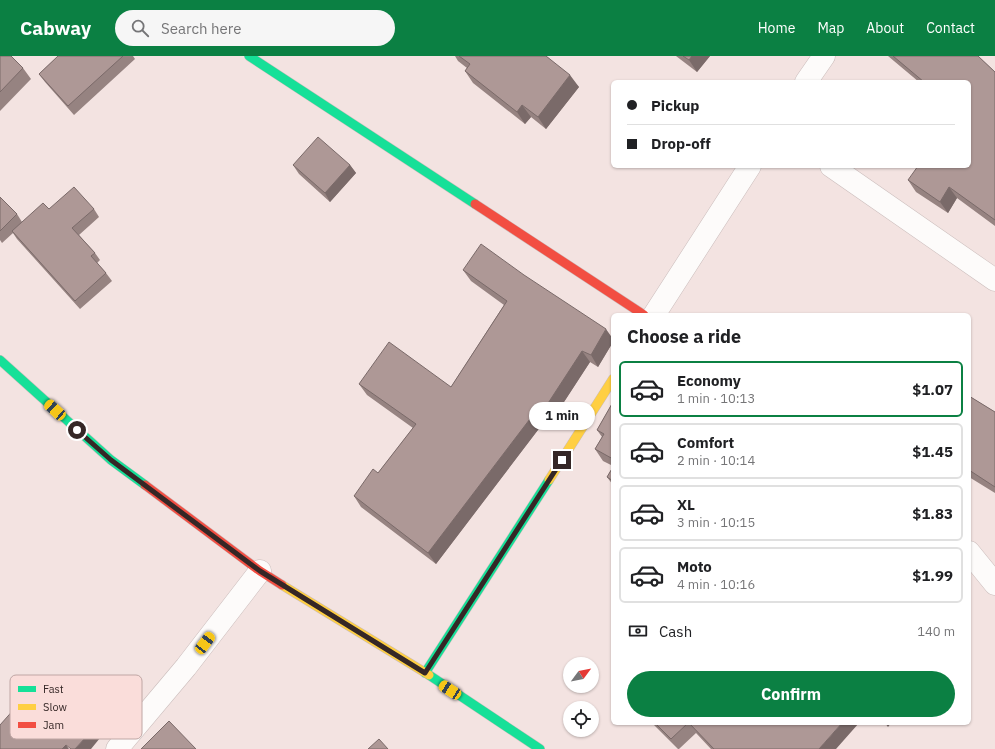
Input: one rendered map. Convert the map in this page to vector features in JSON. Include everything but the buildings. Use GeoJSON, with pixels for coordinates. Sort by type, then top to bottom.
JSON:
{"type":"FeatureCollection","features":[{"type":"Feature","properties":{"kind":"street"},"geometry":{"type":"LineString","coordinates":[[248,56],[641,313]]}},
{"type":"Feature","properties":{"kind":"street"},"geometry":{"type":"LineString","coordinates":[[807,80],[824,56]]}},
{"type":"Feature","properties":{"kind":"street"},"geometry":{"type":"LineString","coordinates":[[655,313],[749,168]]}},
{"type":"Feature","properties":{"kind":"street"},"geometry":{"type":"LineString","coordinates":[[834,168],[995,280]]}},
{"type":"Feature","properties":{"kind":"street"},"geometry":{"type":"LineString","coordinates":[[0,360],[111,460],[260,571],[425,673],[540,749]]}},
{"type":"Feature","properties":{"kind":"street"},"geometry":{"type":"LineString","coordinates":[[425,673],[611,382]]}},
{"type":"Feature","properties":{"kind":"street"},"geometry":{"type":"LineString","coordinates":[[971,554],[995,584]]}},
{"type":"Feature","properties":{"kind":"street"},"geometry":{"type":"LineString","coordinates":[[142,719],[186,667],[260,571]]}},
{"type":"Feature","properties":{"kind":"street"},"geometry":{"type":"LineString","coordinates":[[117,749],[125,739]]}},
{"type":"Feature","properties":{"kind":"traffic: fast"},"geometry":{"type":"LineString","coordinates":[[249,56],[475,204]]}},
{"type":"Feature","properties":{"kind":"traffic: fast"},"geometry":{"type":"LineString","coordinates":[[0,360],[111,460],[145,485]]}},
{"type":"Feature","properties":{"kind":"traffic: fast"},"geometry":{"type":"LineString","coordinates":[[425,673],[549,480]]}},
{"type":"Feature","properties":{"kind":"traffic: fast"},"geometry":{"type":"LineString","coordinates":[[429,675],[540,749]]}},
{"type":"Feature","properties":{"kind":"traffic: slow"},"geometry":{"type":"LineString","coordinates":[[549,480],[611,382]]}},
{"type":"Feature","properties":{"kind":"traffic: slow"},"geometry":{"type":"LineString","coordinates":[[282,585],[429,675]]}},
{"type":"Feature","properties":{"kind":"traffic: jam"},"geometry":{"type":"LineString","coordinates":[[475,204],[641,313]]}},
{"type":"Feature","properties":{"kind":"traffic: jam"},"geometry":{"type":"LineString","coordinates":[[145,485],[260,571],[282,585]]}},
{"type":"Feature","properties":{"kind":"route"},"geometry":{"type":"LineString","coordinates":[[77,430],[111,460],[260,571],[425,673],[562,460]]}}]}
